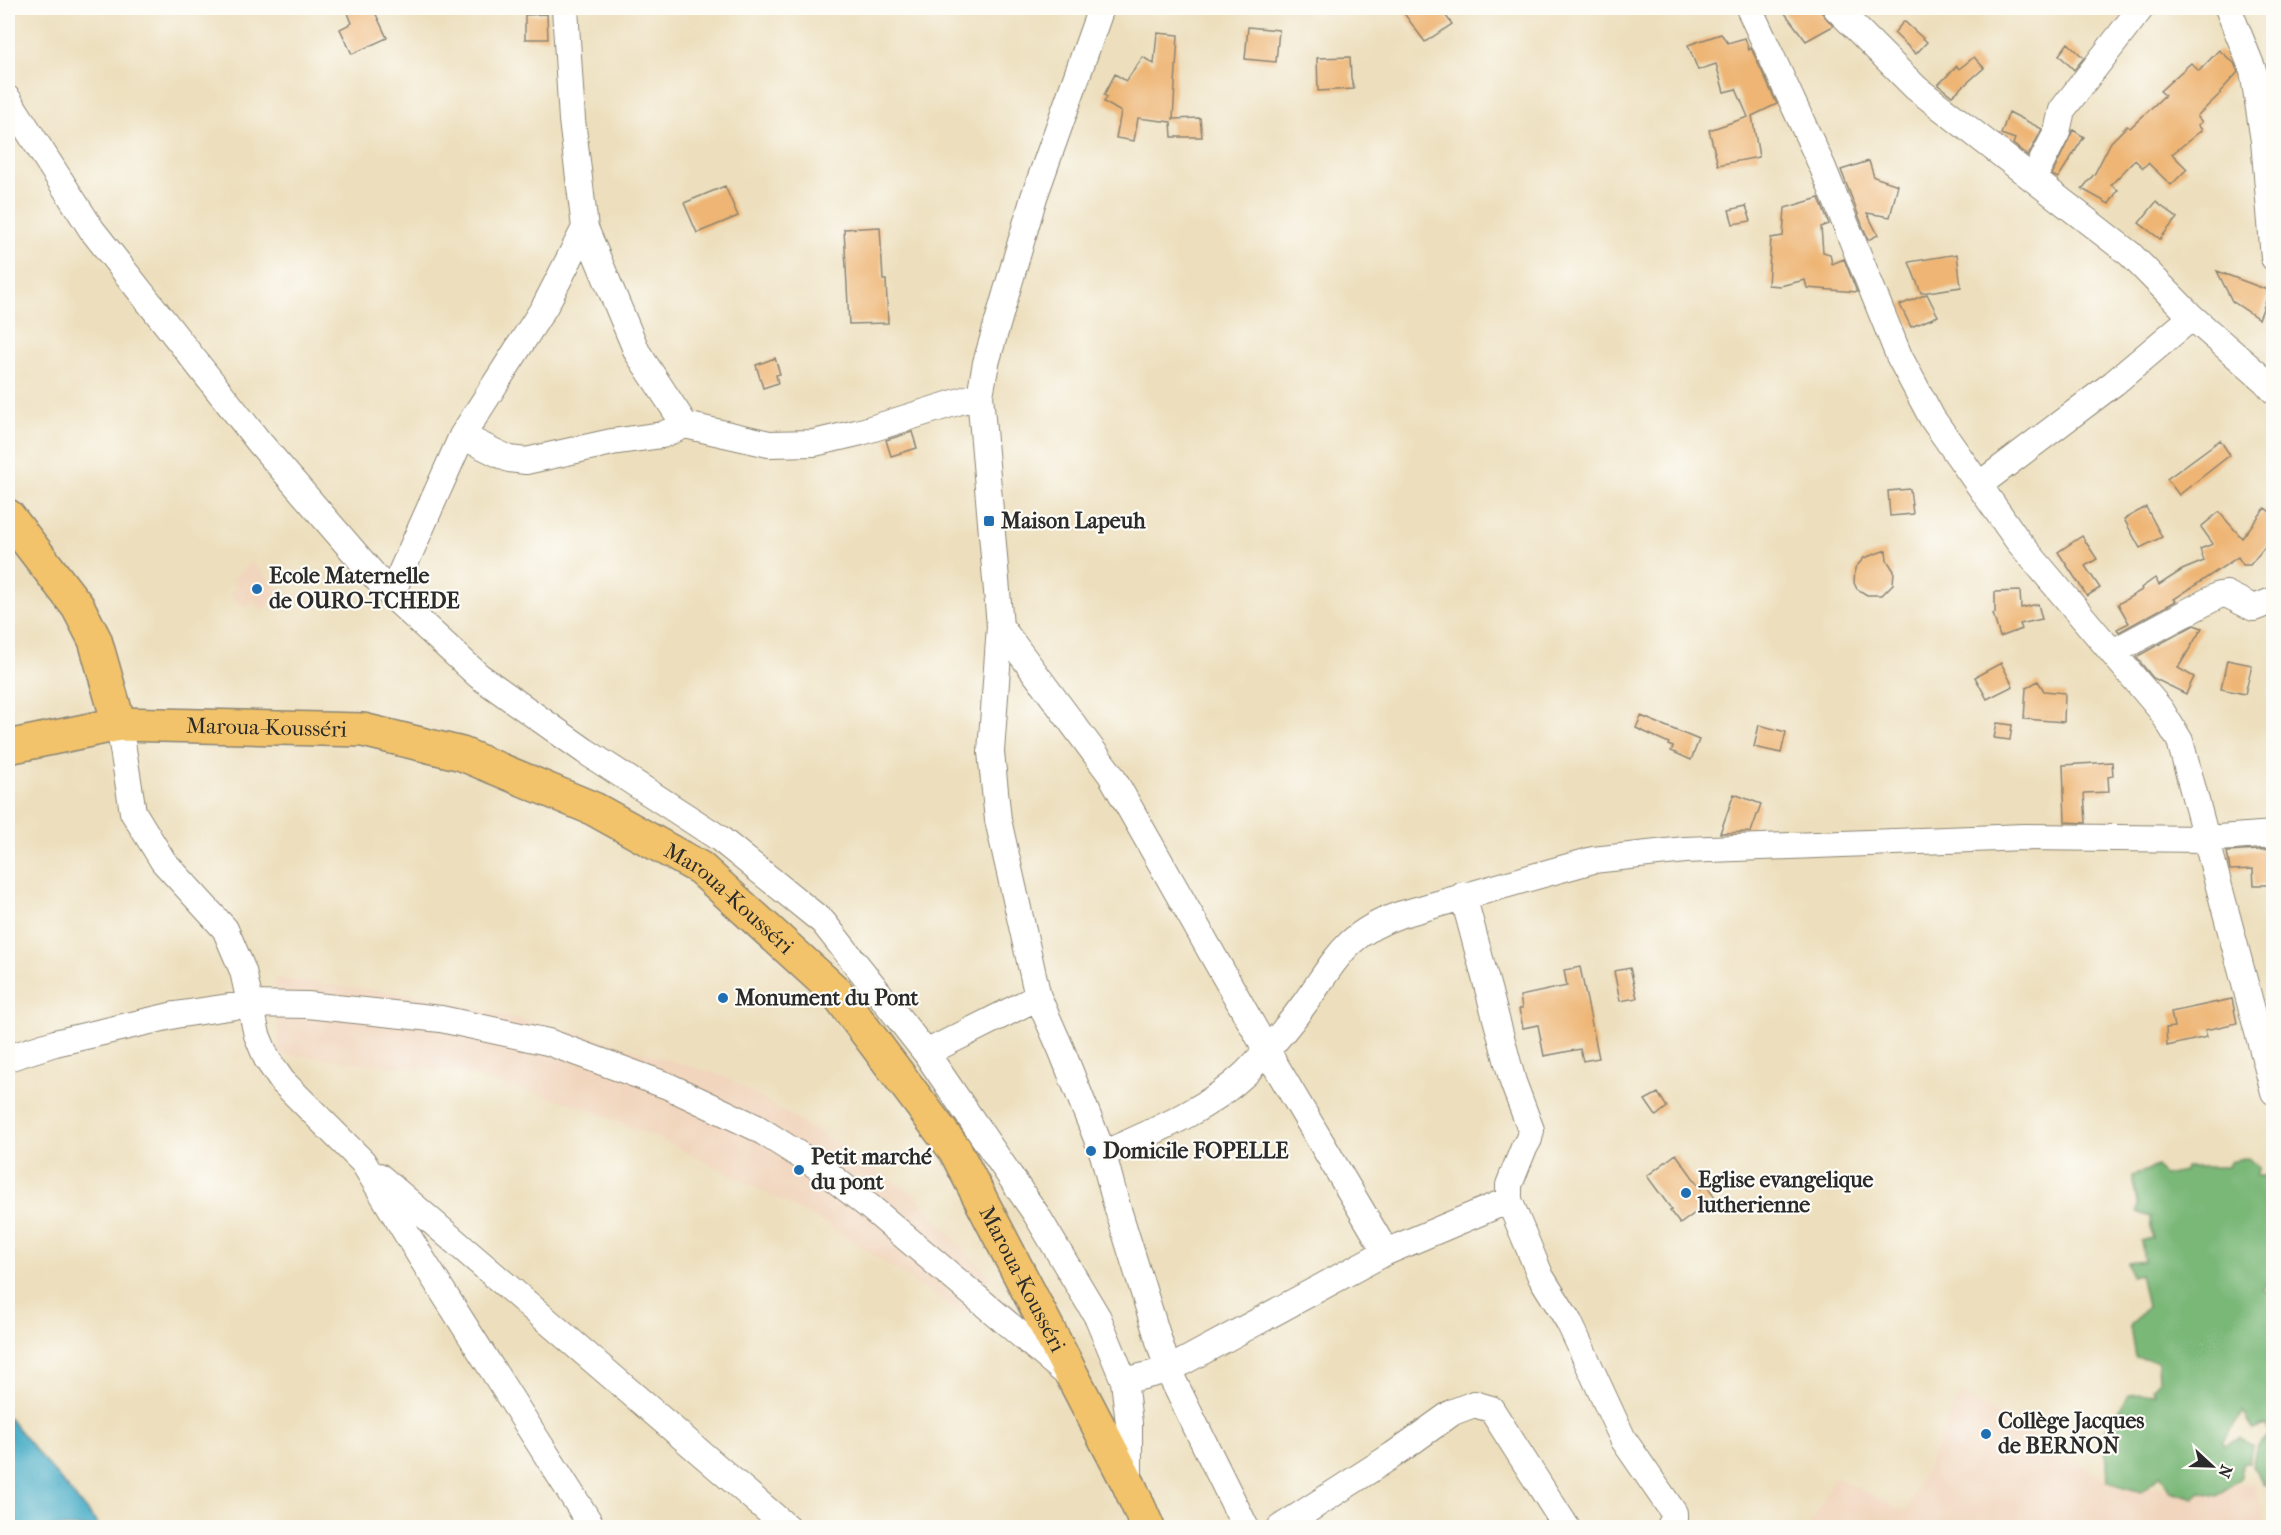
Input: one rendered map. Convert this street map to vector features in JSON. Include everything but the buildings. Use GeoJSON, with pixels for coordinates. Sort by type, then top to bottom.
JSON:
{"type":"FeatureCollection","features":[{"type":"Feature","properties":{"kind":"main road"},"geometry":{"type":"LineString","coordinates":[[8,516],[78,607],[95,640],[119,723]]}},
{"type":"Feature","properties":{"kind":"main road","name":"Maroua-Kousséri"},"geometry":{"type":"LineString","coordinates":[[8,747],[119,723],[363,730],[462,754],[594,809],[700,868],[837,993],[955,1150],[1129,1485],[1148,1527]]}},
{"type":"Feature","properties":{"kind":"street"},"geometry":{"type":"LineString","coordinates":[[565,8],[572,120],[585,228],[637,352],[685,425]]}},
{"type":"Feature","properties":{"kind":"street"},"geometry":{"type":"LineString","coordinates":[[1101,8],[1034,197],[986,363],[980,395],[1000,626],[991,752],[998,820],[1038,997],[1103,1154],[1168,1370],[1246,1527]]}},
{"type":"Feature","properties":{"kind":"street"},"geometry":{"type":"LineString","coordinates":[[1749,8],[1823,168],[1899,356],[1932,418],[2018,541],[2161,710],[2180,741],[2274,1092]]}},
{"type":"Feature","properties":{"kind":"street"},"geometry":{"type":"LineString","coordinates":[[1836,8],[1916,88],[2130,254],[2192,317],[2271,378]]}},
{"type":"Feature","properties":{"kind":"street"},"geometry":{"type":"LineString","coordinates":[[2033,179],[2057,132],[2062,110],[2141,8]]}},
{"type":"Feature","properties":{"kind":"street"},"geometry":{"type":"LineString","coordinates":[[2228,8],[2253,70],[2264,141],[2274,258]]}},
{"type":"Feature","properties":{"kind":"street"},"geometry":{"type":"LineString","coordinates":[[8,99],[92,230],[259,442],[391,595],[479,676],[585,752],[719,838],[823,922],[926,1053],[1036,1214],[1098,1318],[1124,1381],[1129,1423],[1129,1485]]}},
{"type":"Feature","properties":{"kind":"street"},"geometry":{"type":"LineString","coordinates":[[391,595],[462,436],[545,306],[585,228]]}},
{"type":"Feature","properties":{"kind":"street"},"geometry":{"type":"LineString","coordinates":[[1979,485],[2114,383],[2192,317]]}},
{"type":"Feature","properties":{"kind":"street"},"geometry":{"type":"LineString","coordinates":[[462,436],[509,459],[526,461],[612,442],[662,435],[685,425],[769,444],[814,443],[861,432],[980,395]]}},
{"type":"Feature","properties":{"kind":"street"},"geometry":{"type":"LineString","coordinates":[[2113,652],[2219,595],[2226,594],[2254,608],[2274,600]]}},
{"type":"Feature","properties":{"kind":"street"},"geometry":{"type":"LineString","coordinates":[[1000,626],[1111,775],[1267,1051],[1386,1252]]}},
{"type":"Feature","properties":{"kind":"street"},"geometry":{"type":"LineString","coordinates":[[119,723],[133,812],[163,861],[225,929],[243,971],[249,1004],[261,1043],[267,1059],[282,1081],[363,1162],[788,1527]]}},
{"type":"Feature","properties":{"kind":"street"},"geometry":{"type":"LineString","coordinates":[[1103,1154],[1166,1126],[1206,1103],[1243,1076],[1267,1051],[1340,952],[1356,936],[1379,922],[1593,860],[1685,850],[2024,837],[2205,838],[2274,834]]}},
{"type":"Feature","properties":{"kind":"street"},"geometry":{"type":"LineString","coordinates":[[1463,896],[1513,1082],[1531,1130],[1529,1140],[1509,1185],[1509,1200],[1541,1277],[1569,1322],[1623,1439],[1674,1513],[1674,1519],[1669,1527]]}},
{"type":"Feature","properties":{"kind":"street"},"geometry":{"type":"LineString","coordinates":[[926,1053],[1038,997]]}},
{"type":"Feature","properties":{"kind":"street"},"geometry":{"type":"LineString","coordinates":[[8,1058],[55,1042],[164,1017],[249,1004],[307,1005],[441,1019],[548,1042],[668,1086],[757,1128],[823,1170],[1074,1380]]}},
{"type":"Feature","properties":{"kind":"street"},"geometry":{"type":"LineString","coordinates":[[363,1162],[593,1527]]}},
{"type":"Feature","properties":{"kind":"street"},"geometry":{"type":"LineString","coordinates":[[1124,1381],[1168,1370],[1386,1252],[1509,1200]]}},
{"type":"Feature","properties":{"kind":"street"},"geometry":{"type":"LineString","coordinates":[[1280,1527],[1393,1455],[1453,1412],[1474,1404],[1491,1409],[1567,1527]]}},
{"type":"Feature","properties":{"kind":"shaded area","name":"Ecole Maternelle de OURO-TCHEDE"},"geometry":{"type":"Polygon","coordinates":[[[251,561],[282,592],[263,611],[253,602],[245,609],[230,594],[237,586],[232,580],[251,561]]]}},
{"type":"Feature","properties":{"kind":"shaded area","name":"Petit marché du pont"},"geometry":{"type":"Polygon","coordinates":[[[275,978],[423,996],[582,1034],[724,1076],[836,1143],[914,1195],[990,1276],[963,1315],[826,1224],[673,1145],[584,1107],[459,1073],[279,1054],[275,978]]]}},
{"type":"Feature","properties":{"kind":"shaded area","name":"Collège Jacques de BERNON"},"geometry":{"type":"Polygon","coordinates":[[[1960,1392],[2122,1489],[2255,1483],[2267,1527],[1809,1528],[1834,1476],[1906,1512],[1960,1392]]]}},
{"type":"Feature","properties":{"kind":"green space"},"geometry":{"type":"Polygon","coordinates":[[[2248,1158],[2259,1168],[2256,1176],[2273,1176],[2273,1280],[2268,1281],[2263,1290],[2273,1295],[2273,1484],[2264,1484],[2252,1466],[2257,1446],[2270,1434],[2266,1425],[2254,1430],[2243,1412],[2223,1440],[2224,1445],[2241,1438],[2252,1446],[2249,1462],[2244,1462],[2241,1477],[2218,1496],[2201,1492],[2194,1498],[2170,1491],[2161,1475],[2141,1492],[2108,1482],[2102,1436],[2128,1395],[2155,1393],[2152,1388],[2159,1381],[2158,1362],[2135,1357],[2130,1326],[2147,1307],[2140,1274],[2131,1276],[2128,1263],[2144,1261],[2141,1241],[2152,1238],[2150,1217],[2137,1212],[2138,1202],[2133,1176],[2157,1166],[2164,1175],[2184,1171],[2185,1167],[2228,1167],[2230,1162],[2248,1158]]]}},
{"type":"Feature","properties":{"kind":"water"},"geometry":{"type":"Polygon","coordinates":[[[8,1417],[100,1527],[8,1527],[8,1417]]]}},
{"type":"Feature","properties":{"kind":"place","name":"Maison Lapeuh"},"geometry":{"type":"Point","coordinates":[989,521]}},
{"type":"Feature","properties":{"kind":"place","name":"Ecole Maternelle de OURO-TCHEDE"},"geometry":{"type":"Point","coordinates":[257,589]}},
{"type":"Feature","properties":{"kind":"place","name":"Monument du Pont"},"geometry":{"type":"Point","coordinates":[723,998]}},
{"type":"Feature","properties":{"kind":"place","name":"Domicile FOPELLE"},"geometry":{"type":"Point","coordinates":[1091,1151]}},
{"type":"Feature","properties":{"kind":"place","name":"Petit marché du pont"},"geometry":{"type":"Point","coordinates":[799,1170]}},
{"type":"Feature","properties":{"kind":"place","name":"Eglise evangelique lutherienne"},"geometry":{"type":"Point","coordinates":[1686,1193]}},
{"type":"Feature","properties":{"kind":"place","name":"Collège Jacques de BERNON"},"geometry":{"type":"Point","coordinates":[1986,1434]}}]}
